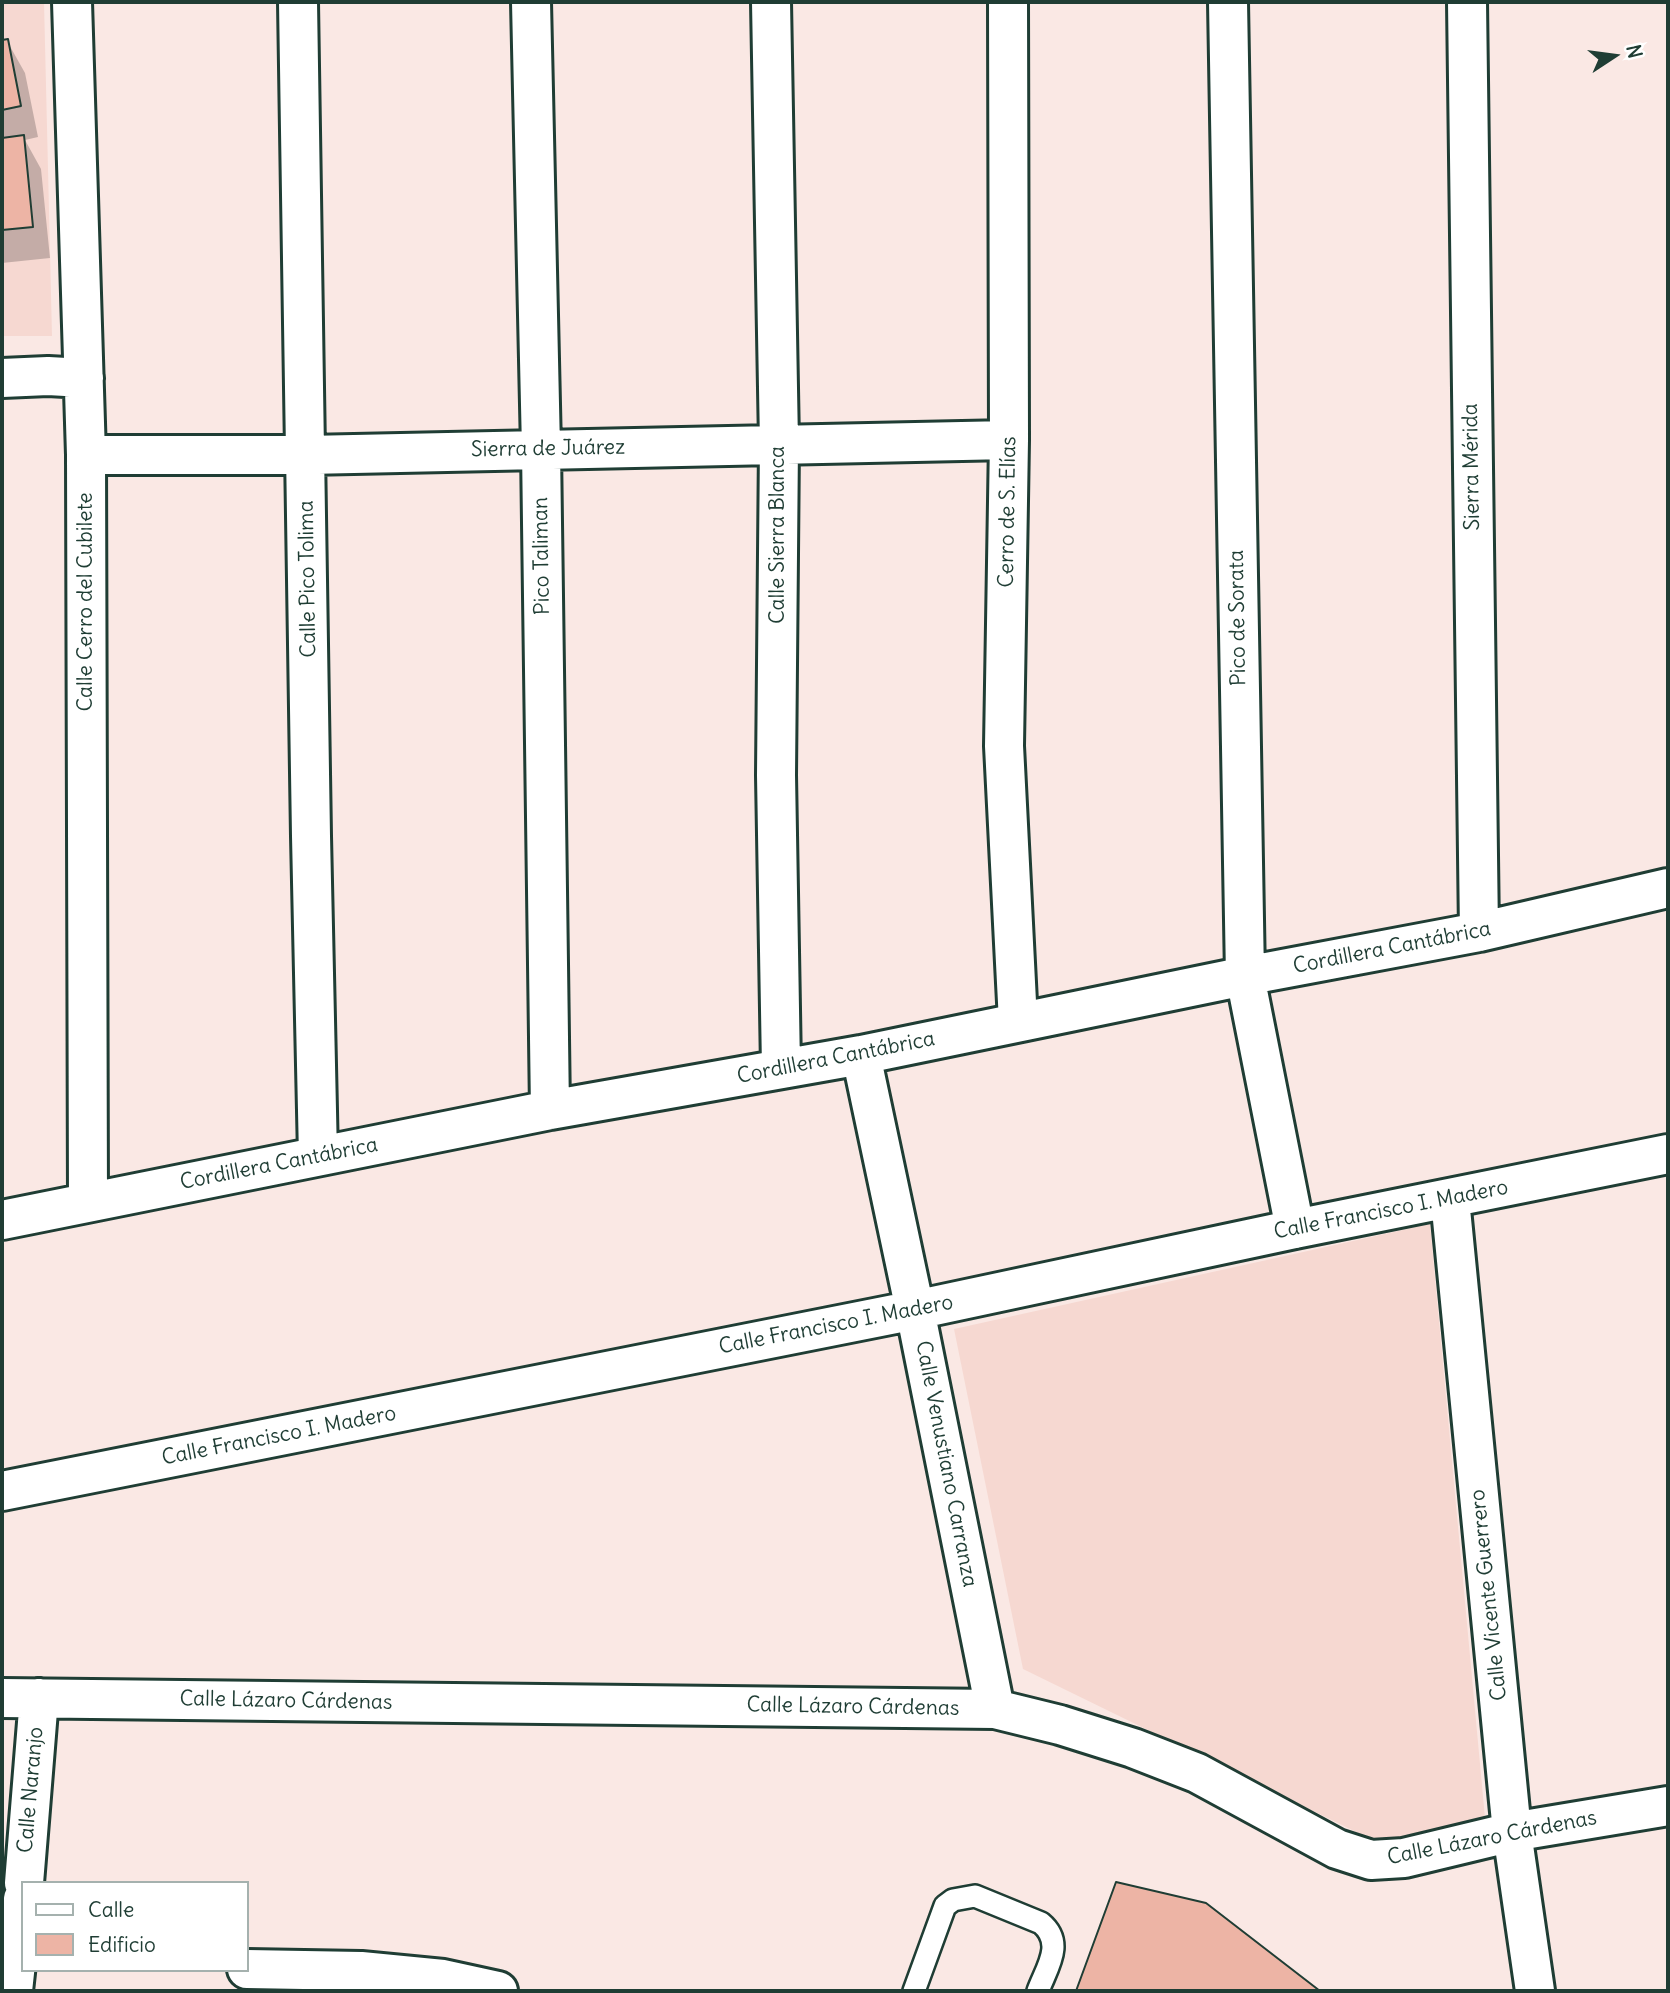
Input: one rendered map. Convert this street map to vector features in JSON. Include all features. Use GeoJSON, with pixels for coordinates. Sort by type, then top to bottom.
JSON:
{"type":"FeatureCollection","features":[{"type":"Feature","properties":{"kind":"street","name":"Calle Cerro del Cubilete"},"geometry":{"type":"LineString","coordinates":[[72,2],[86,456],[88,1202]]}},
{"type":"Feature","properties":{"kind":"street","name":"Calle Pico Tolima"},"geometry":{"type":"LineString","coordinates":[[298,2],[318,1156]]}},
{"type":"Feature","properties":{"kind":"street","name":"Pico Taliman"},"geometry":{"type":"LineString","coordinates":[[531,2],[541,449],[550,1110]]}},
{"type":"Feature","properties":{"kind":"street","name":"Calle Sierra Blanca"},"geometry":{"type":"LineString","coordinates":[[771,2],[779,443],[776,775],[781,1068]]}},
{"type":"Feature","properties":{"kind":"street","name":"Cerro de S. Elías"},"geometry":{"type":"LineString","coordinates":[[1008,2],[1009,440],[1004,746],[1018,1022]]}},
{"type":"Feature","properties":{"kind":"street","name":"Pico de Sorata"},"geometry":{"type":"LineString","coordinates":[[1228,2],[1245,976],[1295,1229]]}},
{"type":"Feature","properties":{"kind":"street","name":"Sierra Mérida"},"geometry":{"type":"LineString","coordinates":[[1467,2],[1479,932]]}},
{"type":"Feature","properties":{"kind":"street"},"geometry":{"type":"LineString","coordinates":[[2,378],[83,377]]}},
{"type":"Feature","properties":{"kind":"street","name":"Sierra de Juárez"},"geometry":{"type":"LineString","coordinates":[[86,456],[1009,440]]}},
{"type":"Feature","properties":{"kind":"street","name":"Cordillera Cantábrica"},"geometry":{"type":"LineString","coordinates":[[2,1220],[550,1110],[861,1055],[1245,976],[1479,932],[1668,888]]}},
{"type":"Feature","properties":{"kind":"street","name":"Calle Venustiano Carranza"},"geometry":{"type":"LineString","coordinates":[[861,1055],[995,1709]]}},
{"type":"Feature","properties":{"kind":"street","name":"Calle Francisco I. Madero"},"geometry":{"type":"LineString","coordinates":[[2,1491],[915,1310],[1295,1229],[1668,1154]]}},
{"type":"Feature","properties":{"kind":"street","name":"Calle Vicente Guerrero"},"geometry":{"type":"LineString","coordinates":[[1450,1199],[1512,1832],[1535,1991]]}},
{"type":"Feature","properties":{"kind":"street","name":"Calle Lázaro Cárdenas"},"geometry":{"type":"LineString","coordinates":[[20,1698],[995,1709],[1060,1725],[1133,1748],[1197,1773],[1337,1849],[1371,1860],[1404,1858],[1512,1832],[1668,1805]]}},
{"type":"Feature","properties":{"kind":"street","name":"Calle Naranjo"},"geometry":{"type":"LineString","coordinates":[[20,1698],[24,1881]]}},
{"type":"Feature","properties":{"kind":"street"},"geometry":{"type":"LineString","coordinates":[[18,1970],[21,1927]]}},
{"type":"Feature","properties":{"kind":"street"},"geometry":{"type":"LineString","coordinates":[[251,1977],[361,1971],[443,1979],[495,1991]]}},
{"type":"Feature","properties":{"kind":"lane"},"geometry":{"type":"LineString","coordinates":[[914,1991],[945,1906],[953,1900],[975,1896],[1041,1923],[1049,1929],[1054,1938],[1054,1949],[1038,1991]]}},
{"type":"Feature","properties":{"kind":"shaded area"},"geometry":{"type":"Polygon","coordinates":[[[2,2],[44,2],[52,336],[2,336],[2,2]]]}},
{"type":"Feature","properties":{"kind":"shaded area"},"geometry":{"type":"Polygon","coordinates":[[[1430,1224],[1485,1818],[1393,1850],[1023,1669],[954,1329],[1430,1224]]]}},
{"type":"Feature","properties":{"kind":"building"},"geometry":{"type":"Polygon","coordinates":[[[8,39],[21,106],[2,110],[2,40],[8,39]]]}},
{"type":"Feature","properties":{"kind":"building"},"geometry":{"type":"Polygon","coordinates":[[[24,135],[33,227],[2,230],[2,138],[24,135]]]}},
{"type":"Feature","properties":{"kind":"building"},"geometry":{"type":"Polygon","coordinates":[[[1116,1882],[1206,1903],[1320,1991],[1076,1991],[1116,1882]]]}}]}
